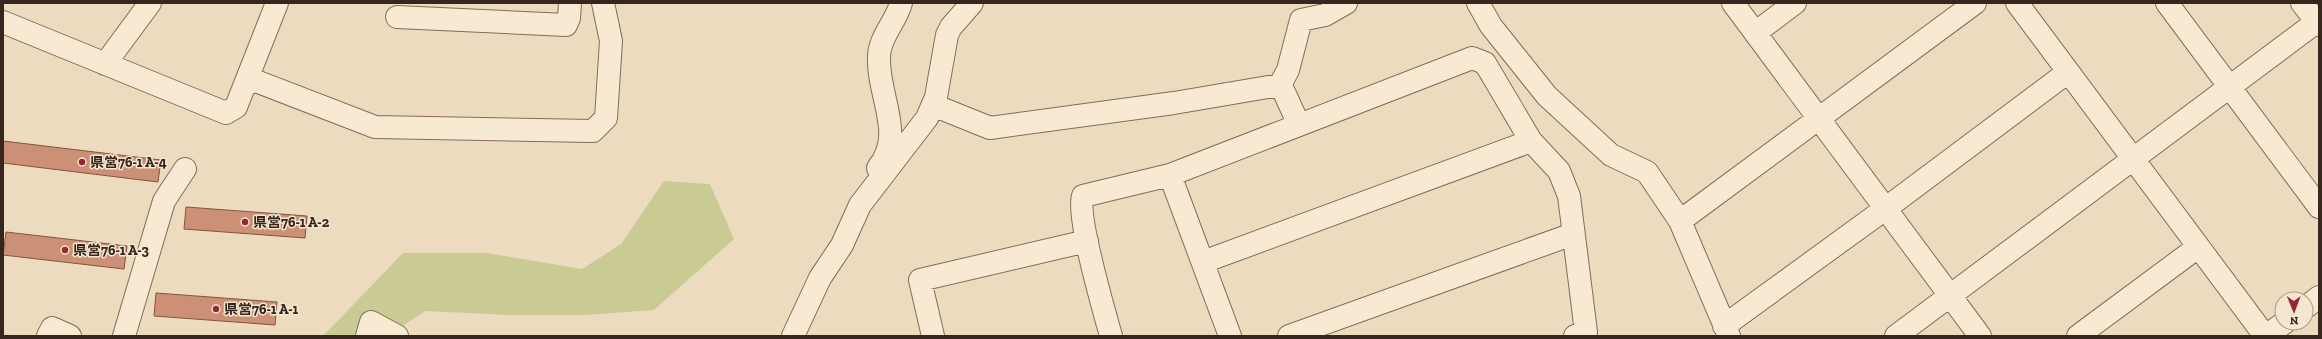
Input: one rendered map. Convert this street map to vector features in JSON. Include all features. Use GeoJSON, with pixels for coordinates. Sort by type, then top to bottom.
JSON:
{"type":"FeatureCollection","features":[{"type":"Feature","properties":{"kind":"street"},"geometry":{"type":"LineString","coordinates":[[105,64],[150,3]]}},
{"type":"Feature","properties":{"kind":"street"},"geometry":{"type":"LineString","coordinates":[[3,22],[226,113],[236,107],[276,3]]}},
{"type":"Feature","properties":{"kind":"street"},"geometry":{"type":"LineString","coordinates":[[397,17],[566,25],[569,18],[570,3]]}},
{"type":"Feature","properties":{"kind":"street"},"geometry":{"type":"LineString","coordinates":[[248,78],[375,127],[593,130],[606,118],[611,41],[603,3]]}},
{"type":"Feature","properties":{"kind":"street"},"geometry":{"type":"LineString","coordinates":[[854,214],[853,198],[880,166],[891,142],[892,134],[881,86],[879,57],[881,42],[901,3]]}},
{"type":"Feature","properties":{"kind":"street"},"geometry":{"type":"LineString","coordinates":[[793,336],[820,278],[842,245],[854,214],[869,192],[918,131],[932,105],[947,35],[951,27],[972,3]]}},
{"type":"Feature","properties":{"kind":"street"},"geometry":{"type":"LineString","coordinates":[[1279,87],[1288,70],[1301,20],[1325,15],[1346,3]]}},
{"type":"Feature","properties":{"kind":"street"},"geometry":{"type":"LineString","coordinates":[[1478,3],[1492,26],[1547,96],[1611,155],[1647,172],[1680,221],[1726,331],[1885,209],[2068,72]]}},
{"type":"Feature","properties":{"kind":"street"},"geometry":{"type":"LineString","coordinates":[[1733,3],[1980,336]]}},
{"type":"Feature","properties":{"kind":"street"},"geometry":{"type":"LineString","coordinates":[[1755,33],[1796,3]]}},
{"type":"Feature","properties":{"kind":"street"},"geometry":{"type":"LineString","coordinates":[[1680,221],[1975,3]]}},
{"type":"Feature","properties":{"kind":"street"},"geometry":{"type":"LineString","coordinates":[[2017,3],[2266,336]]}},
{"type":"Feature","properties":{"kind":"street"},"geometry":{"type":"LineString","coordinates":[[2167,3],[2319,207]]}},
{"type":"Feature","properties":{"kind":"street"},"geometry":{"type":"LineString","coordinates":[[1896,336],[2318,23],[2302,3]]}},
{"type":"Feature","properties":{"kind":"street"},"geometry":{"type":"LineString","coordinates":[[1111,336],[1087,241],[1080,203],[1083,196],[1170,175],[1472,58],[1485,63],[1531,141],[1559,171],[1569,196],[1586,332],[1575,336]]}},
{"type":"Feature","properties":{"kind":"street"},"geometry":{"type":"LineString","coordinates":[[932,105],[990,128],[1174,104],[1268,87],[1279,87],[1284,92],[1299,125]]}},
{"type":"Feature","properties":{"kind":"street"},"geometry":{"type":"LineString","coordinates":[[1203,262],[1531,141]]}},
{"type":"Feature","properties":{"kind":"street"},"geometry":{"type":"LineString","coordinates":[[124,336],[164,201],[185,169]]}},
{"type":"Feature","properties":{"kind":"street"},"geometry":{"type":"LineString","coordinates":[[1170,175],[1230,336]]}},
{"type":"Feature","properties":{"kind":"street"},"geometry":{"type":"LineString","coordinates":[[1296,335],[1573,234]]}},
{"type":"Feature","properties":{"kind":"street"},"geometry":{"type":"LineString","coordinates":[[933,336],[920,280],[1087,241]]}},
{"type":"Feature","properties":{"kind":"street"},"geometry":{"type":"LineString","coordinates":[[2078,336],[2198,247]]}},
{"type":"Feature","properties":{"kind":"street"},"geometry":{"type":"LineString","coordinates":[[367,336],[371,322],[397,336]]}},
{"type":"Feature","properties":{"kind":"street"},"geometry":{"type":"LineString","coordinates":[[48,336],[52,328],[70,336]]}},
{"type":"Feature","properties":{"kind":"green space"},"geometry":{"type":"Polygon","coordinates":[[[664,181],[710,184],[734,239],[654,310],[586,315],[509,315],[425,311],[387,336],[323,336],[403,253],[487,253],[582,269],[621,244],[664,181]]]}},
{"type":"Feature","properties":{"kind":"building","name":"県営76-1 A-4"},"geometry":{"type":"Polygon","coordinates":[[[3,141],[161,160],[158,182],[3,163],[3,141]]]}},
{"type":"Feature","properties":{"kind":"building","name":"県営76-1 A-2"},"geometry":{"type":"Polygon","coordinates":[[[186,207],[307,216],[305,238],[184,229],[186,207]]]}},
{"type":"Feature","properties":{"kind":"building","name":"県営76-1 A-3"},"geometry":{"type":"Polygon","coordinates":[[[6,232],[127,246],[124,269],[3,255],[6,232]]]}},
{"type":"Feature","properties":{"kind":"building","name":"県営76-1 A-1"},"geometry":{"type":"Polygon","coordinates":[[[156,293],[277,302],[275,325],[154,316],[156,293]]]}},
{"type":"Feature","properties":{"kind":"place","name":"県営76-1 A-4"},"geometry":{"type":"Point","coordinates":[82,162]}},
{"type":"Feature","properties":{"kind":"place","name":"県営76-1 A-2"},"geometry":{"type":"Point","coordinates":[245,222]}},
{"type":"Feature","properties":{"kind":"place","name":"県営76-1 A-3"},"geometry":{"type":"Point","coordinates":[65,250]}},
{"type":"Feature","properties":{"kind":"place","name":"県営76-1 A-1"},"geometry":{"type":"Point","coordinates":[216,309]}}]}
